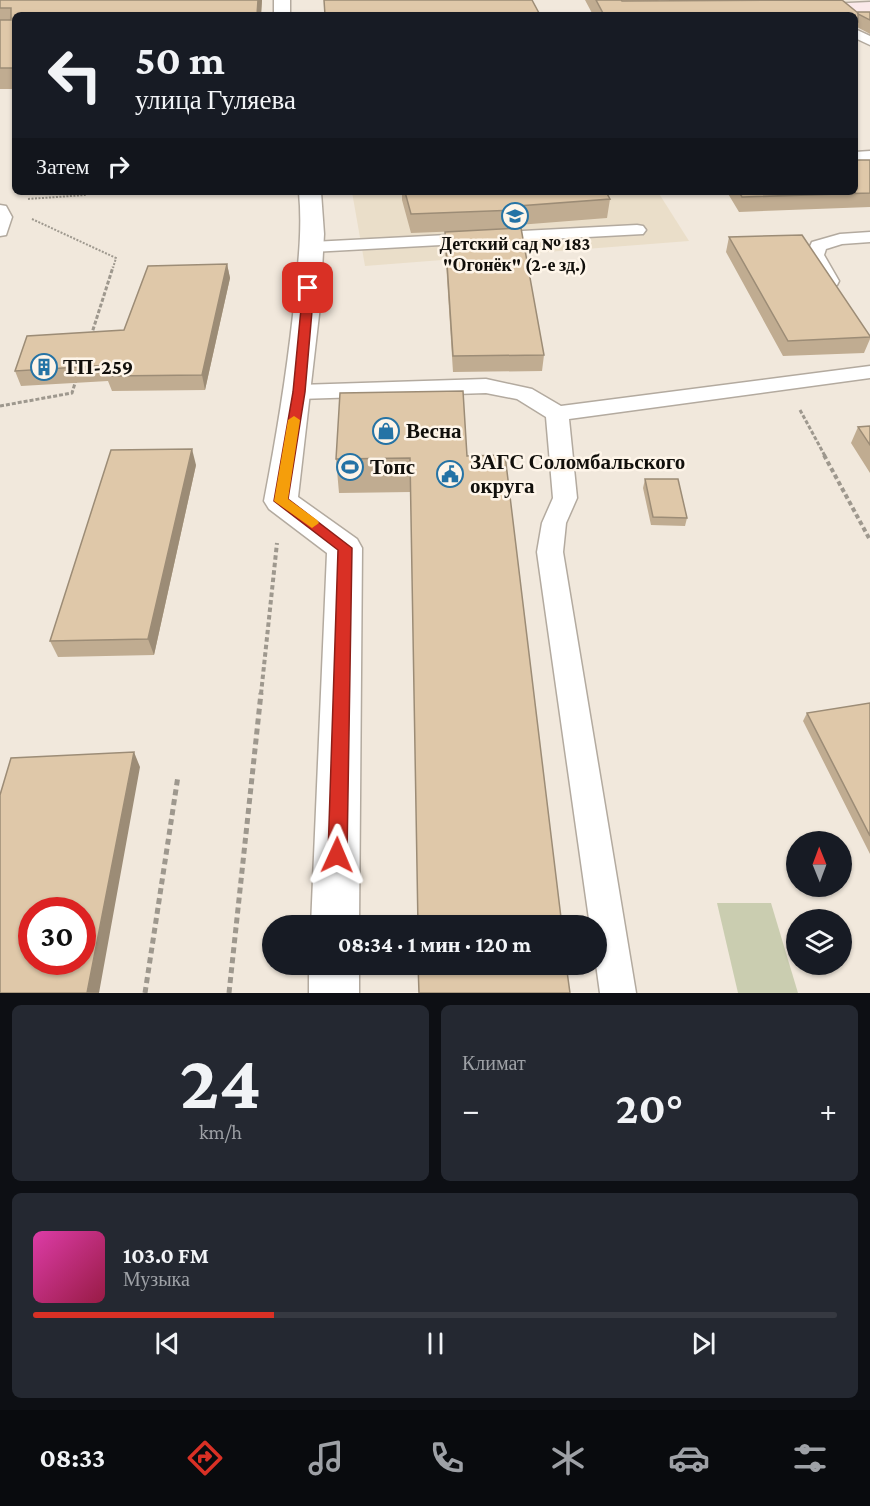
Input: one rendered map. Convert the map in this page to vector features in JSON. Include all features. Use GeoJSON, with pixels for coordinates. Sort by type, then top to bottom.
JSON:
{"type":"FeatureCollection","features":[{"type":"Feature","properties":{"kind":"main road"},"geometry":{"type":"LineString","coordinates":[[788,10],[831,12],[870,8]]}},
{"type":"Feature","properties":{"kind":"street"},"geometry":{"type":"LineString","coordinates":[[310,195],[314,221],[299,392],[281,501],[345,548],[335,915]]}},
{"type":"Feature","properties":{"kind":"street"},"geometry":{"type":"LineString","coordinates":[[334,975],[334,993]]}},
{"type":"Feature","properties":{"kind":"lane"},"geometry":{"type":"LineString","coordinates":[[0,210],[4,217],[0,231]]}},
{"type":"Feature","properties":{"kind":"lane"},"geometry":{"type":"LineString","coordinates":[[312,247],[637,230]]}},
{"type":"Feature","properties":{"kind":"lane"},"geometry":{"type":"LineString","coordinates":[[843,300],[815,255],[818,246],[840,239],[870,237]]}},
{"type":"Feature","properties":{"kind":"lane"},"geometry":{"type":"LineString","coordinates":[[299,392],[502,387],[534,397],[557,414],[870,372]]}},
{"type":"Feature","properties":{"kind":"lane"},"geometry":{"type":"LineString","coordinates":[[557,414],[565,498],[554,523],[550,552],[618,993]]}},
{"type":"Feature","properties":{"kind":"path"},"geometry":{"type":"LineString","coordinates":[[21,200],[85,195]]}},
{"type":"Feature","properties":{"kind":"path"},"geometry":{"type":"LineString","coordinates":[[32,219],[116,258],[90,337]]}},
{"type":"Feature","properties":{"kind":"path"},"geometry":{"type":"LineString","coordinates":[[0,406],[72,393],[79,371]]}},
{"type":"Feature","properties":{"kind":"path"},"geometry":{"type":"LineString","coordinates":[[785,383],[870,540]]}},
{"type":"Feature","properties":{"kind":"path"},"geometry":{"type":"LineString","coordinates":[[229,993],[281,501]]}},
{"type":"Feature","properties":{"kind":"path"},"geometry":{"type":"LineString","coordinates":[[146,993],[178,776]]}},
{"type":"Feature","properties":{"kind":"shaded area","name":"Детский сад № 183 \"Огонёк\" (2-е зд.)"},"geometry":{"type":"Polygon","coordinates":[[[353,195],[660,195],[689,241],[365,266],[353,195]]]}},
{"type":"Feature","properties":{"kind":"green space"},"geometry":{"type":"Polygon","coordinates":[[[717,903],[771,903],[786,953],[786,975],[793,975],[798,993],[738,993],[717,903]]]}},
{"type":"Feature","properties":{"kind":"building"},"geometry":{"type":"Polygon","coordinates":[[[0,0],[258,0],[257,12],[12,12],[12,68],[0,68],[0,20],[11,20],[11,8],[0,8],[0,0]]]}},
{"type":"Feature","properties":{"kind":"building"},"geometry":{"type":"Polygon","coordinates":[[[324,0],[532,0],[538,12],[325,12],[324,0]]]}},
{"type":"Feature","properties":{"kind":"building"},"geometry":{"type":"Polygon","coordinates":[[[596,0],[842,0],[857,12],[602,12],[596,0]]]}},
{"type":"Feature","properties":{"kind":"building"},"geometry":{"type":"Polygon","coordinates":[[[858,12],[870,12],[870,20],[858,14],[858,12]]]}},
{"type":"Feature","properties":{"kind":"building"},"geometry":{"type":"Polygon","coordinates":[[[858,160],[870,160],[870,193],[858,193],[858,160]]]}},
{"type":"Feature","properties":{"kind":"building"},"geometry":{"type":"Polygon","coordinates":[[[406,195],[608,195],[610,199],[518,206],[519,210],[411,214],[406,195]]]}},
{"type":"Feature","properties":{"kind":"building"},"geometry":{"type":"Polygon","coordinates":[[[741,195],[806,195],[742,197],[741,195]]]}},
{"type":"Feature","properties":{"kind":"building"},"geometry":{"type":"Polygon","coordinates":[[[521,228],[544,355],[453,356],[445,232],[521,228]]]}},
{"type":"Feature","properties":{"kind":"building"},"geometry":{"type":"Polygon","coordinates":[[[802,235],[870,337],[788,341],[729,237],[802,235]]]}},
{"type":"Feature","properties":{"kind":"building"},"geometry":{"type":"Polygon","coordinates":[[[227,264],[202,375],[107,376],[111,365],[15,371],[27,336],[124,330],[148,266],[227,264]]]}},
{"type":"Feature","properties":{"kind":"building"},"geometry":{"type":"Polygon","coordinates":[[[463,391],[467,456],[505,455],[561,915],[418,915],[410,458],[336,459],[340,393],[463,391]]]}},
{"type":"Feature","properties":{"kind":"building"},"geometry":{"type":"Polygon","coordinates":[[[870,426],[870,445],[858,427],[870,426]]]}},
{"type":"Feature","properties":{"kind":"building"},"geometry":{"type":"Polygon","coordinates":[[[192,449],[148,639],[50,641],[111,450],[192,449]]]}},
{"type":"Feature","properties":{"kind":"building"},"geometry":{"type":"Polygon","coordinates":[[[645,479],[678,479],[687,518],[653,517],[645,479]]]}},
{"type":"Feature","properties":{"kind":"building"},"geometry":{"type":"Polygon","coordinates":[[[870,703],[870,836],[807,713],[870,703]]]}},
{"type":"Feature","properties":{"kind":"building"},"geometry":{"type":"Polygon","coordinates":[[[134,752],[96,947],[96,897],[18,897],[18,975],[91,975],[87,993],[0,993],[0,795],[11,758],[134,752]]]}},
{"type":"Feature","properties":{"kind":"building"},"geometry":{"type":"Polygon","coordinates":[[[418,975],[568,975],[570,993],[419,993],[418,975]]]}},
{"type":"Feature","properties":{"kind":"slow traffic"},"geometry":{"type":"LineString","coordinates":[[294,420],[281,501],[312,523]]}},
{"type":"Feature","properties":{"kind":"place","name":"Детский сад № 183 \"Огонёк\" (2-е зд.)"},"geometry":{"type":"Point","coordinates":[515,216]}},
{"type":"Feature","properties":{"kind":"place","name":"ТП-259"},"geometry":{"type":"Point","coordinates":[44,367]}},
{"type":"Feature","properties":{"kind":"place","name":"Весна"},"geometry":{"type":"Point","coordinates":[386,431]}},
{"type":"Feature","properties":{"kind":"place","name":"Топс"},"geometry":{"type":"Point","coordinates":[350,467]}},
{"type":"Feature","properties":{"kind":"place","name":"ЗАГС Соломбальского округа"},"geometry":{"type":"Point","coordinates":[450,474]}},
{"type":"Feature","properties":{"kind":"route"},"geometry":{"type":"LineString","coordinates":[[308,288],[299,392],[281,501],[345,548],[337,855]]}}]}
